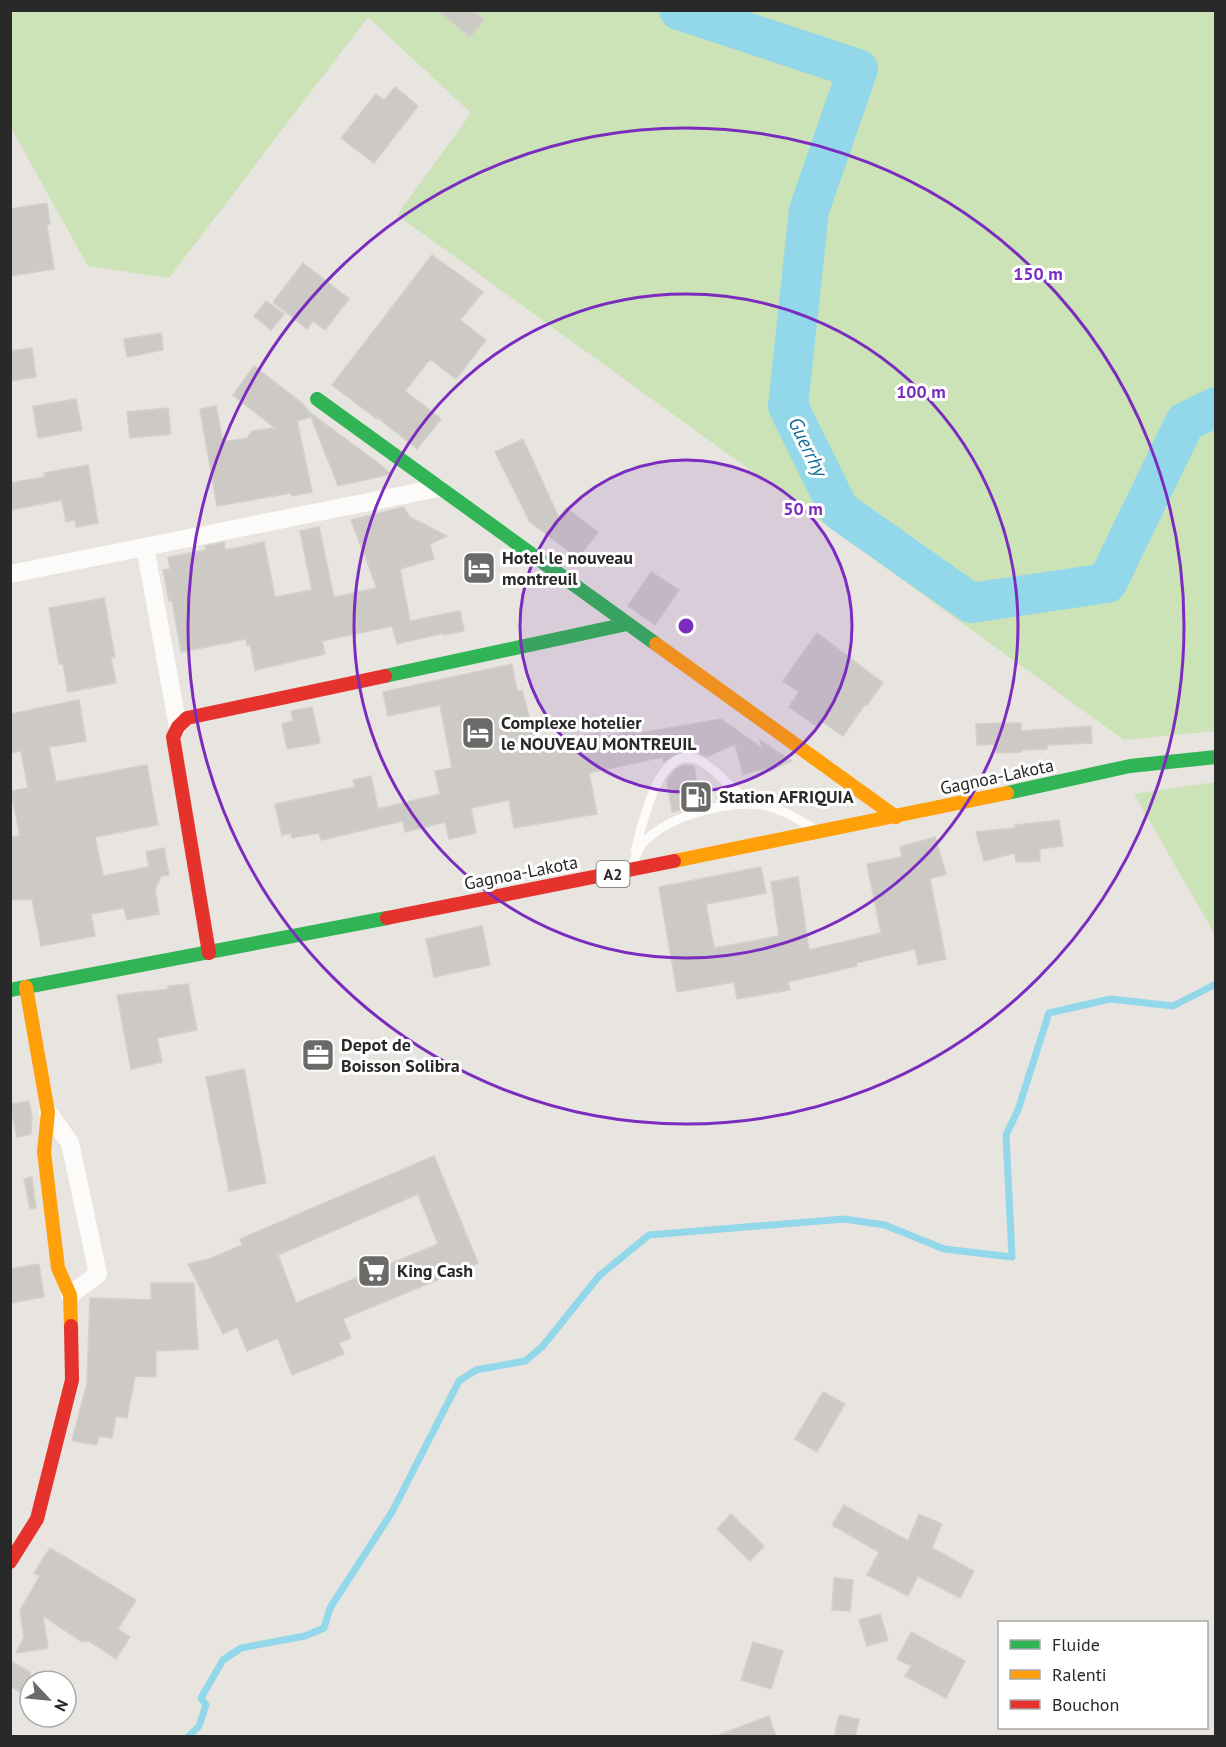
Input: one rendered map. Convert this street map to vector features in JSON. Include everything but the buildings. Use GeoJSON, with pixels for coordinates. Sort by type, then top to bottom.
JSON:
{"type":"FeatureCollection","features":[{"type":"Feature","properties":{"kind":"street"},"geometry":{"type":"LineString","coordinates":[[317,399],[896,817]]}},
{"type":"Feature","properties":{"kind":"street"},"geometry":{"type":"LineString","coordinates":[[10,574],[438,488]]}},
{"type":"Feature","properties":{"kind":"street"},"geometry":{"type":"LineString","coordinates":[[145,547],[178,727]]}},
{"type":"Feature","properties":{"kind":"street"},"geometry":{"type":"LineString","coordinates":[[209,953],[173,737],[178,727],[187,718],[627,624]]}},
{"type":"Feature","properties":{"kind":"street","name":"Gagnoa-Lakota"},"geometry":{"type":"LineString","coordinates":[[10,990],[209,953],[896,817],[1130,766],[1215,758]]}},
{"type":"Feature","properties":{"kind":"street"},"geometry":{"type":"LineString","coordinates":[[10,1562],[37,1519],[72,1380],[70,1295],[58,1268],[44,1152],[48,1112],[26,987]]}},
{"type":"Feature","properties":{"kind":"street"},"geometry":{"type":"LineString","coordinates":[[48,1112],[70,1143],[98,1274],[70,1295]]}},
{"type":"Feature","properties":{"kind":"lane"},"geometry":{"type":"LineString","coordinates":[[630,870],[659,778],[673,761],[686,756],[698,759],[736,790],[760,805],[793,816],[821,832]]}},
{"type":"Feature","properties":{"kind":"lane"},"geometry":{"type":"LineString","coordinates":[[630,870],[641,847],[657,832],[680,819],[732,806],[760,805]]}},
{"type":"Feature","properties":{"kind":"green space"},"geometry":{"type":"Polygon","coordinates":[[[10,11],[1215,11],[1215,731],[1124,740],[397,215],[471,113],[368,17],[169,278],[88,266],[11,128],[10,11]]]}},
{"type":"Feature","properties":{"kind":"green space"},"geometry":{"type":"Polygon","coordinates":[[[1216,782],[1215,935],[1134,794],[1216,782]]]}},
{"type":"Feature","properties":{"kind":"waterway","name":"Guerrhy"},"geometry":{"type":"LineString","coordinates":[[679,10],[858,69],[809,210],[788,406],[839,510],[971,603],[1107,583],[1185,422],[1216,407]]}},
{"type":"Feature","properties":{"kind":"waterway"},"geometry":{"type":"LineString","coordinates":[[189,1736],[199,1726],[206,1705],[201,1698],[223,1660],[241,1648],[305,1636],[324,1628],[330,1608],[392,1512],[459,1381],[476,1370],[525,1361],[542,1347],[599,1276],[649,1235],[844,1219],[885,1225],[944,1249],[1012,1257],[1006,1135],[1018,1110],[1049,1013],[1110,999],[1173,1006],[1216,984]]}},
{"type":"Feature","properties":{"kind":"traffic: fast"},"geometry":{"type":"LineString","coordinates":[[317,399],[656,644]]}},
{"type":"Feature","properties":{"kind":"traffic: fast"},"geometry":{"type":"LineString","coordinates":[[385,676],[627,624]]}},
{"type":"Feature","properties":{"kind":"traffic: fast"},"geometry":{"type":"LineString","coordinates":[[1007,793],[1130,766],[1216,757]]}},
{"type":"Feature","properties":{"kind":"traffic: fast"},"geometry":{"type":"LineString","coordinates":[[10,990],[387,918]]}},
{"type":"Feature","properties":{"kind":"traffic: slow"},"geometry":{"type":"LineString","coordinates":[[656,644],[896,817]]}},
{"type":"Feature","properties":{"kind":"traffic: slow"},"geometry":{"type":"LineString","coordinates":[[674,861],[1007,793]]}},
{"type":"Feature","properties":{"kind":"traffic: slow"},"geometry":{"type":"LineString","coordinates":[[26,987],[48,1112],[44,1152],[58,1268],[70,1295],[71,1326]]}},
{"type":"Feature","properties":{"kind":"traffic: jam"},"geometry":{"type":"LineString","coordinates":[[209,953],[173,737],[178,727],[187,718],[385,676]]}},
{"type":"Feature","properties":{"kind":"traffic: jam"},"geometry":{"type":"LineString","coordinates":[[387,918],[674,861]]}},
{"type":"Feature","properties":{"kind":"traffic: jam"},"geometry":{"type":"LineString","coordinates":[[10,1562],[37,1519],[72,1380],[71,1326]]}},
{"type":"Feature","properties":{"kind":"place","name":"Hotel le nouveau montreuil"},"geometry":{"type":"Point","coordinates":[479,568]}},
{"type":"Feature","properties":{"kind":"place","name":"Complexe hotelier le NOUVEAU MONTREUIL"},"geometry":{"type":"Point","coordinates":[478,733]}},
{"type":"Feature","properties":{"kind":"place","name":"Station AFRIQUIA"},"geometry":{"type":"Point","coordinates":[696,797]}},
{"type":"Feature","properties":{"kind":"place","name":"Depot de Boisson Solibra"},"geometry":{"type":"Point","coordinates":[318,1055]}},
{"type":"Feature","properties":{"kind":"place","name":"King Cash"},"geometry":{"type":"Point","coordinates":[374,1271]}}]}
